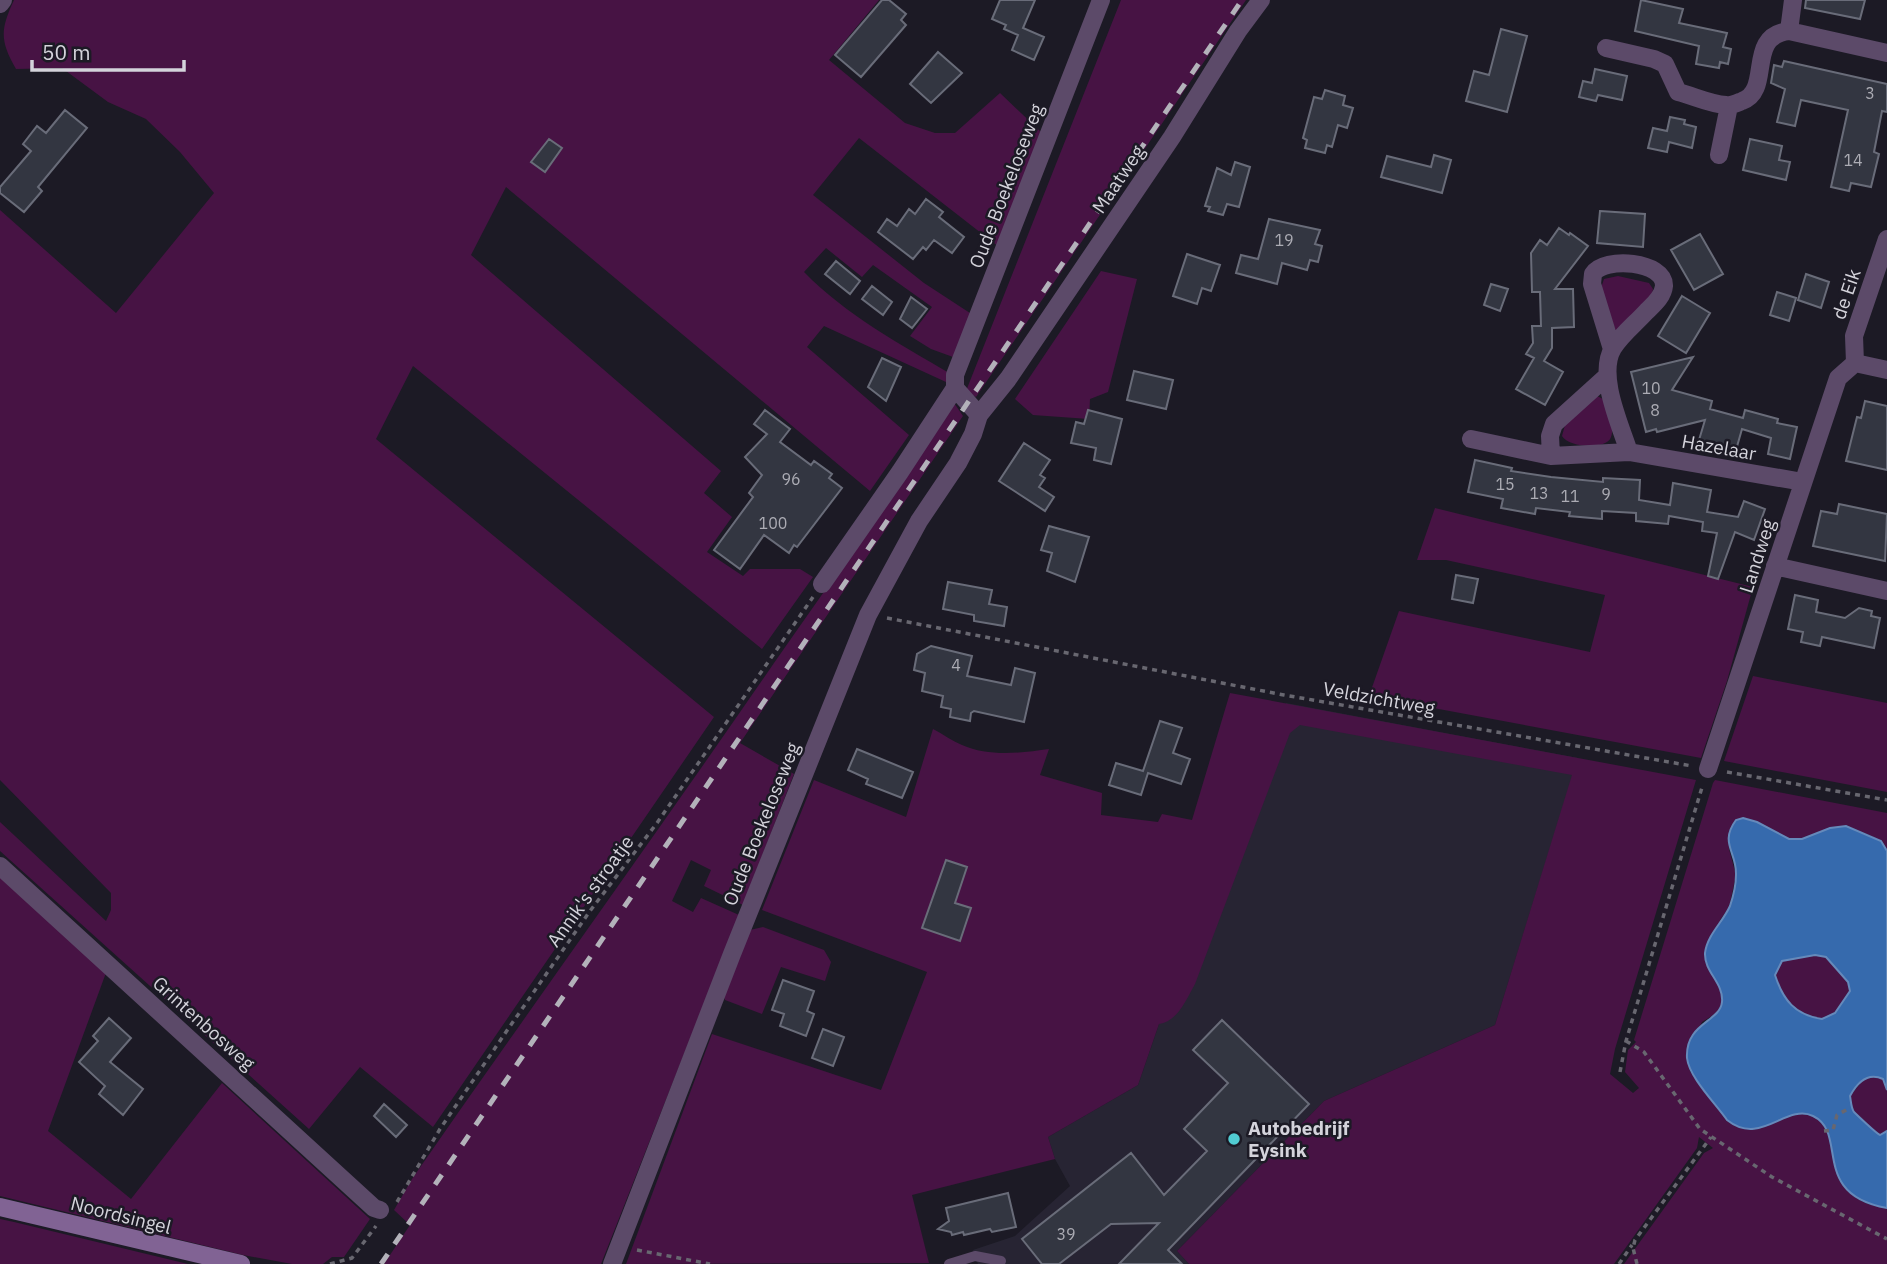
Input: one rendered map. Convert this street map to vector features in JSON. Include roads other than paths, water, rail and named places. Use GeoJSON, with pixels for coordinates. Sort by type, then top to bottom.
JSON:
{"type":"FeatureCollection","features":[{"type":"Feature","properties":{"kind":"main road","name":"Noordsingel"},"geometry":{"type":"LineString","coordinates":[[0,1208],[241,1264]]}},
{"type":"Feature","properties":{"kind":"street","name":"Oude Boekeloseweg"},"geometry":{"type":"LineString","coordinates":[[822,584],[955,388],[955,375],[1101,0]]}},
{"type":"Feature","properties":{"kind":"street","name":"Maatweg"},"geometry":{"type":"LineString","coordinates":[[1008,379],[1261,0]]}},
{"type":"Feature","properties":{"kind":"street"},"geometry":{"type":"LineString","coordinates":[[1789,31],[1793,0]]}},
{"type":"Feature","properties":{"kind":"street"},"geometry":{"type":"LineString","coordinates":[[1606,48],[1665,64],[1678,92],[1729,106],[1748,99],[1756,89],[1767,42],[1779,32],[1789,31],[1887,53]]}},
{"type":"Feature","properties":{"kind":"street"},"geometry":{"type":"LineString","coordinates":[[1718,155],[1729,106]]}},
{"type":"Feature","properties":{"kind":"street","name":"de Eik"},"geometry":{"type":"LineString","coordinates":[[1855,363],[1854,336],[1887,239]]}},
{"type":"Feature","properties":{"kind":"street"},"geometry":{"type":"LineString","coordinates":[[1612,349],[1663,293],[1664,279],[1651,268],[1627,263],[1611,264],[1602,265],[1593,274],[1592,284],[1612,349],[1606,377],[1629,452]]}},
{"type":"Feature","properties":{"kind":"street"},"geometry":{"type":"LineString","coordinates":[[1855,363],[1887,370]]}},
{"type":"Feature","properties":{"kind":"street","name":"Landweg"},"geometry":{"type":"LineString","coordinates":[[1708,769],[1838,378],[1855,363]]}},
{"type":"Feature","properties":{"kind":"street"},"geometry":{"type":"LineString","coordinates":[[1551,456],[1550,436],[1554,424],[1606,377]]}},
{"type":"Feature","properties":{"kind":"street","name":"Oude Boekeloseweg"},"geometry":{"type":"LineString","coordinates":[[612,1264],[868,615],[919,521],[958,463],[974,434],[979,415],[1008,379]]}},
{"type":"Feature","properties":{"kind":"street"},"geometry":{"type":"LineString","coordinates":[[955,388],[979,415]]}},
{"type":"Feature","properties":{"kind":"street","name":"Hazelaar"},"geometry":{"type":"LineString","coordinates":[[1471,439],[1551,456],[1629,452],[1803,482]]}},
{"type":"Feature","properties":{"kind":"street"},"geometry":{"type":"LineString","coordinates":[[1775,566],[1887,591]]}},
{"type":"Feature","properties":{"kind":"street","name":"Grintenbosweg"},"geometry":{"type":"LineString","coordinates":[[0,866],[373,1208],[380,1210]]}},
{"type":"Feature","properties":{"kind":"lane"},"geometry":{"type":"LineString","coordinates":[[949,1264],[975,1256],[1001,1261]]}},
{"type":"Feature","properties":{"kind":"water"},"geometry":{"type":"Polygon","coordinates":[[[1743,818],[1757,822],[1789,839],[1802,839],[1830,828],[1846,826],[1881,841],[1887,851],[1887,1090],[1883,1079],[1872,1077],[1860,1083],[1850,1096],[1853,1110],[1859,1117],[1880,1135],[1887,1131],[1887,1208],[1863,1201],[1848,1190],[1834,1163],[1829,1136],[1823,1124],[1813,1116],[1793,1115],[1762,1127],[1739,1127],[1727,1120],[1692,1073],[1687,1058],[1691,1037],[1720,1009],[1722,1002],[1720,989],[1708,966],[1705,953],[1706,946],[1727,912],[1733,895],[1736,867],[1729,835],[1736,820],[1743,818]],[[1815,955],[1782,961],[1775,975],[1791,1005],[1804,1014],[1822,1019],[1835,1013],[1850,991],[1848,982],[1826,957],[1815,955]]]}},
{"type":"Feature","properties":{"kind":"railway"},"geometry":{"type":"LineString","coordinates":[[381,1264],[1242,0]]}},
{"type":"Feature","properties":{"kind":"place","name":"Autobedrijf Eysink"},"geometry":{"type":"Point","coordinates":[1234,1139]}}]}
